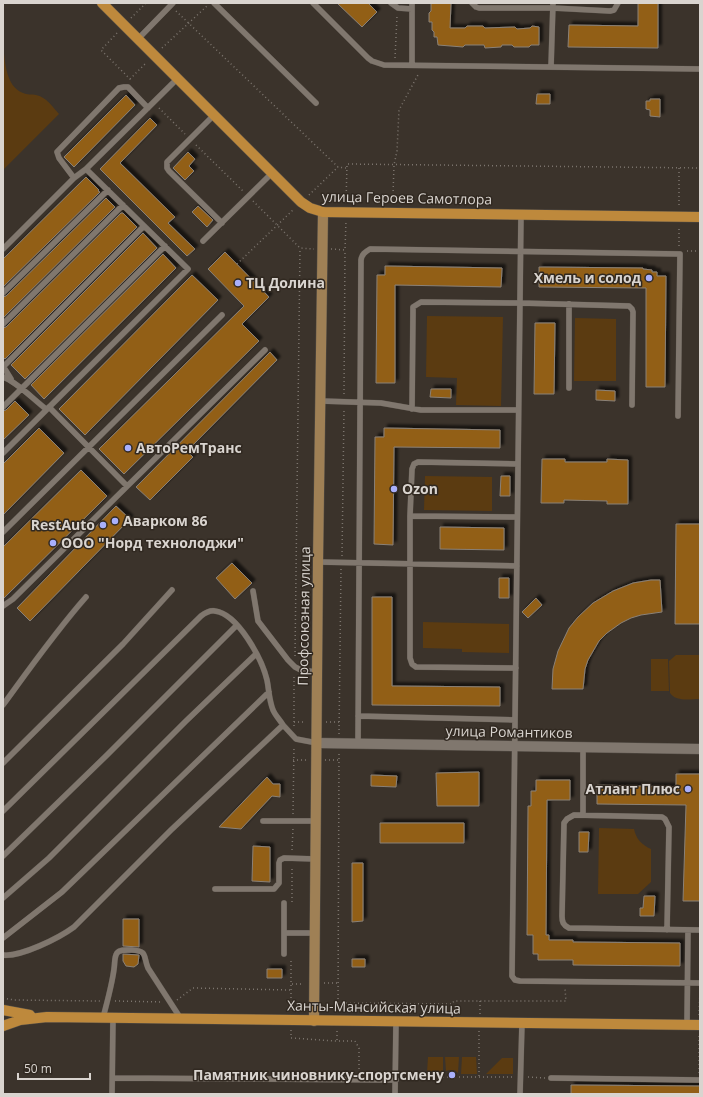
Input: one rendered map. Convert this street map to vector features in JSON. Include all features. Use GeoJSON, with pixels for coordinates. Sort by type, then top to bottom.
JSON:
{"type":"FeatureCollection","features":[{"type":"Feature","properties":{"kind":"main road","name":"улица Героев Самотлора"},"geometry":{"type":"LineString","coordinates":[[102,3],[301,202],[310,208],[323,212],[700,217]]}},
{"type":"Feature","properties":{"kind":"main road","name":"Профсоюзная улица"},"geometry":{"type":"LineString","coordinates":[[314,1021],[323,212]]}},
{"type":"Feature","properties":{"kind":"main road","name":"Ханты-Мансийская улица"},"geometry":{"type":"LineString","coordinates":[[3,1010],[47,1017]]}},
{"type":"Feature","properties":{"kind":"main road","name":"Ханты-Мансийская улица"},"geometry":{"type":"LineString","coordinates":[[3,1026],[20,1020],[47,1017],[700,1025]]}},
{"type":"Feature","properties":{"kind":"street","name":"улица Романтиков"},"geometry":{"type":"LineString","coordinates":[[317,743],[700,749]]}},
{"type":"Feature","properties":{"kind":"lane"},"geometry":{"type":"LineString","coordinates":[[214,3],[316,103]]}},
{"type":"Feature","properties":{"kind":"lane"},"geometry":{"type":"LineString","coordinates":[[314,3],[372,61],[384,65],[700,69]]}},
{"type":"Feature","properties":{"kind":"lane"},"geometry":{"type":"LineString","coordinates":[[391,3],[398,8],[412,6],[412,65]]}},
{"type":"Feature","properties":{"kind":"lane"},"geometry":{"type":"LineString","coordinates":[[472,3],[479,8],[553,6],[610,11],[614,10],[618,3]]}},
{"type":"Feature","properties":{"kind":"lane"},"geometry":{"type":"LineString","coordinates":[[138,38],[172,4]]}},
{"type":"Feature","properties":{"kind":"lane"},"geometry":{"type":"LineString","coordinates":[[551,67],[553,6]]}},
{"type":"Feature","properties":{"kind":"lane"},"geometry":{"type":"LineString","coordinates":[[3,249],[178,78]]}},
{"type":"Feature","properties":{"kind":"lane"},"geometry":{"type":"LineString","coordinates":[[74,178],[58,158],[57,152],[119,88],[128,87],[148,108]]}},
{"type":"Feature","properties":{"kind":"lane"},"geometry":{"type":"LineString","coordinates":[[214,115],[167,162],[166,165],[169,171],[222,223]]}},
{"type":"Feature","properties":{"kind":"lane"},"geometry":{"type":"LineString","coordinates":[[3,453],[188,269],[86,169]]}},
{"type":"Feature","properties":{"kind":"lane"},"geometry":{"type":"LineString","coordinates":[[203,241],[272,173]]}},
{"type":"Feature","properties":{"kind":"lane"},"geometry":{"type":"LineString","coordinates":[[3,293],[108,190]]}},
{"type":"Feature","properties":{"kind":"lane"},"geometry":{"type":"LineString","coordinates":[[3,324],[123,205]]}},
{"type":"Feature","properties":{"kind":"lane"},"geometry":{"type":"LineString","coordinates":[[521,214],[512,976],[515,980],[520,981],[700,983]]}},
{"type":"Feature","properties":{"kind":"lane"},"geometry":{"type":"LineString","coordinates":[[10,379],[3,366],[144,226]]}},
{"type":"Feature","properties":{"kind":"lane"},"geometry":{"type":"LineString","coordinates":[[3,407],[165,246]]}},
{"type":"Feature","properties":{"kind":"lane"},"geometry":{"type":"LineString","coordinates":[[358,744],[361,260],[366,251],[370,249],[680,254],[678,416]]}},
{"type":"Feature","properties":{"kind":"lane"},"geometry":{"type":"LineString","coordinates":[[412,409],[414,307],[421,302],[625,305],[632,308],[632,405]]}},
{"type":"Feature","properties":{"kind":"lane"},"geometry":{"type":"LineString","coordinates":[[569,304],[569,388]]}},
{"type":"Feature","properties":{"kind":"lane"},"geometry":{"type":"LineString","coordinates":[[3,532],[222,315]]}},
{"type":"Feature","properties":{"kind":"lane"},"geometry":{"type":"LineString","coordinates":[[3,606],[13,599],[265,350]]}},
{"type":"Feature","properties":{"kind":"lane"},"geometry":{"type":"LineString","coordinates":[[3,376],[10,379],[47,408],[127,486]]}},
{"type":"Feature","properties":{"kind":"lane"},"geometry":{"type":"LineString","coordinates":[[321,401],[381,402],[412,409],[518,410]]}},
{"type":"Feature","properties":{"kind":"lane"},"geometry":{"type":"LineString","coordinates":[[516,668],[416,667],[412,664],[410,658],[410,516],[412,468],[414,464],[418,462],[518,464]]}},
{"type":"Feature","properties":{"kind":"lane"},"geometry":{"type":"LineString","coordinates":[[410,516],[517,517]]}},
{"type":"Feature","properties":{"kind":"lane"},"geometry":{"type":"LineString","coordinates":[[318,562],[517,566]]}},
{"type":"Feature","properties":{"kind":"lane"},"geometry":{"type":"LineString","coordinates":[[3,763],[123,644],[172,590]]}},
{"type":"Feature","properties":{"kind":"lane"},"geometry":{"type":"LineString","coordinates":[[253,591],[258,621],[295,666],[301,670],[317,672]]}},
{"type":"Feature","properties":{"kind":"lane"},"geometry":{"type":"LineString","coordinates":[[3,705],[67,618],[86,597]]}},
{"type":"Feature","properties":{"kind":"lane"},"geometry":{"type":"LineString","coordinates":[[3,811],[201,616],[211,611],[221,613],[237,625],[246,635],[263,668],[272,709],[283,725],[294,737],[302,741],[317,743]]}},
{"type":"Feature","properties":{"kind":"lane"},"geometry":{"type":"LineString","coordinates":[[3,856],[237,625]]}},
{"type":"Feature","properties":{"kind":"lane"},"geometry":{"type":"LineString","coordinates":[[3,898],[54,853],[186,721],[256,654]]}},
{"type":"Feature","properties":{"kind":"lane"},"geometry":{"type":"LineString","coordinates":[[3,938],[62,892],[269,692]]}},
{"type":"Feature","properties":{"kind":"lane"},"geometry":{"type":"LineString","coordinates":[[358,716],[515,720]]}},
{"type":"Feature","properties":{"kind":"lane"},"geometry":{"type":"LineString","coordinates":[[3,955],[11,955],[24,951],[58,937],[74,927],[171,830],[283,725]]}},
{"type":"Feature","properties":{"kind":"lane"},"geometry":{"type":"LineString","coordinates":[[583,747],[583,815]]}},
{"type":"Feature","properties":{"kind":"lane"},"geometry":{"type":"LineString","coordinates":[[667,930],[669,827],[665,819],[662,817],[583,815],[570,817],[564,823],[562,916],[564,926],[569,928],[667,930],[700,930]]}},
{"type":"Feature","properties":{"kind":"lane"},"geometry":{"type":"LineString","coordinates":[[263,821],[316,821]]}},
{"type":"Feature","properties":{"kind":"lane"},"geometry":{"type":"LineString","coordinates":[[215,889],[274,889],[279,883],[280,860],[284,858],[316,859]]}},
{"type":"Feature","properties":{"kind":"lane"},"geometry":{"type":"LineString","coordinates":[[284,903],[284,954]]}},
{"type":"Feature","properties":{"kind":"lane"},"geometry":{"type":"LineString","coordinates":[[686,1025],[688,930]]}},
{"type":"Feature","properties":{"kind":"lane"},"geometry":{"type":"LineString","coordinates":[[284,933],[315,933]]}},
{"type":"Feature","properties":{"kind":"lane"},"geometry":{"type":"LineString","coordinates":[[112,1094],[113,1078],[107,1001],[114,969],[115,956],[118,952],[122,950],[134,950],[140,951],[145,955],[148,968],[169,1002],[181,1018]]}},
{"type":"Feature","properties":{"kind":"lane"},"geometry":{"type":"LineString","coordinates":[[395,1094],[396,1022]]}},
{"type":"Feature","properties":{"kind":"lane"},"geometry":{"type":"LineString","coordinates":[[520,1094],[522,1023]]}},
{"type":"Feature","properties":{"kind":"lane"},"geometry":{"type":"LineString","coordinates":[[113,1078],[396,1080]]}},
{"type":"Feature","properties":{"kind":"lane"},"geometry":{"type":"LineString","coordinates":[[551,1078],[699,1080]]}},
{"type":"Feature","properties":{"kind":"path"},"geometry":{"type":"LineString","coordinates":[[130,79],[154,54],[189,24],[210,3]]}},
{"type":"Feature","properties":{"kind":"path"},"geometry":{"type":"LineString","coordinates":[[172,4],[189,24],[338,168]]}},
{"type":"Feature","properties":{"kind":"path"},"geometry":{"type":"LineString","coordinates":[[389,58],[396,58],[398,8]]}},
{"type":"Feature","properties":{"kind":"path"},"geometry":{"type":"LineString","coordinates":[[394,195],[394,165],[397,151],[399,110],[418,75],[419,65]]}},
{"type":"Feature","properties":{"kind":"path"},"geometry":{"type":"LineString","coordinates":[[359,1080],[359,1048],[355,1041],[337,1041],[338,743],[340,722],[347,164],[700,168]]}},
{"type":"Feature","properties":{"kind":"path"},"geometry":{"type":"LineString","coordinates":[[237,264],[338,168],[346,168]]}},
{"type":"Feature","properties":{"kind":"path"},"geometry":{"type":"LineString","coordinates":[[292,903],[300,248],[345,250]]}},
{"type":"Feature","properties":{"kind":"path"},"geometry":{"type":"LineString","coordinates":[[686,251],[700,251]]}},
{"type":"Feature","properties":{"kind":"path"},"geometry":{"type":"LineString","coordinates":[[699,1080],[700,939]]}},
{"type":"Feature","properties":{"kind":"path"},"geometry":{"type":"LineString","coordinates":[[3,998],[14,1000],[174,1002],[193,988],[291,990],[291,955]]}},
{"type":"Feature","properties":{"kind":"path"},"geometry":{"type":"LineString","coordinates":[[338,1003],[452,1004],[454,1001],[566,1001],[565,986]]}},
{"type":"Feature","properties":{"kind":"path"},"geometry":{"type":"LineString","coordinates":[[479,1076],[480,1001]]}},
{"type":"Feature","properties":{"kind":"path"},"geometry":{"type":"LineString","coordinates":[[396,1080],[404,1076],[551,1078]]}},
{"type":"Feature","properties":{"kind":"shaded area"},"geometry":{"type":"Polygon","coordinates":[[[3,43],[5,64],[9,79],[13,85],[17,90],[23,93],[40,96],[49,102],[59,114],[3,170],[3,43]]]}},
{"type":"Feature","properties":{"kind":"shaded area"},"geometry":{"type":"Polygon","coordinates":[[[427,316],[503,317],[501,406],[456,405],[457,378],[426,377],[427,316]]]}},
{"type":"Feature","properties":{"kind":"shaded area"},"geometry":{"type":"Polygon","coordinates":[[[575,318],[616,319],[616,381],[574,381],[575,318]]]}},
{"type":"Feature","properties":{"kind":"shaded area"},"geometry":{"type":"Polygon","coordinates":[[[425,476],[492,477],[492,511],[424,510],[425,476]]]}},
{"type":"Feature","properties":{"kind":"shaded area"},"geometry":{"type":"Polygon","coordinates":[[[423,622],[509,624],[509,653],[462,652],[462,649],[423,648],[423,622]]]}},
{"type":"Feature","properties":{"kind":"shaded area"},"geometry":{"type":"Polygon","coordinates":[[[676,655],[700,655],[700,699],[679,699],[670,693],[669,661],[676,655]]]}},
{"type":"Feature","properties":{"kind":"shaded area"},"geometry":{"type":"Polygon","coordinates":[[[651,659],[668,659],[669,691],[651,691],[651,659]]]}},
{"type":"Feature","properties":{"kind":"shaded area"},"geometry":{"type":"Polygon","coordinates":[[[599,828],[634,829],[636,836],[640,841],[651,849],[651,882],[638,894],[598,894],[599,828]]]}},
{"type":"Feature","properties":{"kind":"shaded area"},"geometry":{"type":"Polygon","coordinates":[[[428,1057],[443,1057],[443,1073],[427,1073],[428,1057]]]}},
{"type":"Feature","properties":{"kind":"shaded area"},"geometry":{"type":"Polygon","coordinates":[[[445,1057],[459,1057],[458,1073],[454,1070],[446,1071],[445,1057]]]}},
{"type":"Feature","properties":{"kind":"shaded area"},"geometry":{"type":"Polygon","coordinates":[[[462,1057],[476,1057],[477,1074],[461,1074],[462,1057]]]}},
{"type":"Feature","properties":{"kind":"shaded area"},"geometry":{"type":"Polygon","coordinates":[[[502,1058],[513,1058],[513,1074],[486,1074],[502,1058]]]}},
{"type":"Feature","properties":{"kind":"building"},"geometry":{"type":"Polygon","coordinates":[[[337,3],[368,3],[377,12],[362,27],[337,3]]]}},
{"type":"Feature","properties":{"kind":"building"},"geometry":{"type":"Polygon","coordinates":[[[431,3],[451,3],[450,28],[465,28],[467,26],[483,26],[485,28],[515,27],[517,29],[530,28],[532,26],[539,27],[539,45],[514,47],[512,45],[502,45],[501,47],[485,48],[484,45],[465,45],[463,47],[438,45],[437,37],[434,37],[434,32],[432,30],[432,22],[429,22],[431,3]]]}},
{"type":"Feature","properties":{"kind":"building"},"geometry":{"type":"Polygon","coordinates":[[[638,3],[658,3],[658,48],[568,47],[569,25],[638,26],[638,3]]]}},
{"type":"Feature","properties":{"kind":"building"},"geometry":{"type":"Polygon","coordinates":[[[537,94],[550,94],[550,104],[536,104],[537,94]]]}},
{"type":"Feature","properties":{"kind":"building"},"geometry":{"type":"Polygon","coordinates":[[[126,95],[135,105],[74,167],[64,157],[126,95]]]}},
{"type":"Feature","properties":{"kind":"building"},"geometry":{"type":"Polygon","coordinates":[[[650,99],[660,99],[660,117],[650,116],[650,110],[646,109],[646,101],[650,101],[650,99]]]}},
{"type":"Feature","properties":{"kind":"building"},"geometry":{"type":"Polygon","coordinates":[[[150,118],[157,125],[120,163],[175,217],[168,223],[195,249],[187,256],[100,169],[150,118]]]}},
{"type":"Feature","properties":{"kind":"building"},"geometry":{"type":"Polygon","coordinates":[[[188,152],[195,159],[189,166],[194,171],[185,180],[173,168],[188,152]]]}},
{"type":"Feature","properties":{"kind":"building"},"geometry":{"type":"Polygon","coordinates":[[[86,177],[100,192],[3,287],[3,259],[86,177]]]}},
{"type":"Feature","properties":{"kind":"building"},"geometry":{"type":"Polygon","coordinates":[[[106,198],[115,207],[3,318],[3,297],[6,296],[106,198]]]}},
{"type":"Feature","properties":{"kind":"building"},"geometry":{"type":"Polygon","coordinates":[[[198,206],[213,220],[207,227],[192,212],[198,206]]]}},
{"type":"Feature","properties":{"kind":"building"},"geometry":{"type":"Polygon","coordinates":[[[121,213],[123,213],[137,227],[5,359],[3,357],[3,328],[6,327],[121,213]]]}},
{"type":"Feature","properties":{"kind":"building"},"geometry":{"type":"Polygon","coordinates":[[[143,233],[157,248],[25,379],[11,365],[143,233]]]}},
{"type":"Feature","properties":{"kind":"building"},"geometry":{"type":"Polygon","coordinates":[[[225,252],[269,297],[242,324],[259,341],[124,474],[99,449],[244,306],[208,269],[225,252]]]}},
{"type":"Feature","properties":{"kind":"building"},"geometry":{"type":"Polygon","coordinates":[[[163,254],[176,268],[44,399],[31,385],[163,254]]]}},
{"type":"Feature","properties":{"kind":"building"},"geometry":{"type":"Polygon","coordinates":[[[385,266],[502,268],[501,287],[395,285],[395,383],[376,383],[377,275],[385,275],[385,266]]]}},
{"type":"Feature","properties":{"kind":"building"},"geometry":{"type":"Polygon","coordinates":[[[539,267],[643,268],[652,270],[652,272],[657,272],[657,276],[666,276],[665,387],[646,387],[646,288],[539,287],[539,267]]]}},
{"type":"Feature","properties":{"kind":"building"},"geometry":{"type":"Polygon","coordinates":[[[192,275],[218,300],[85,435],[59,409],[192,275]]]}},
{"type":"Feature","properties":{"kind":"building"},"geometry":{"type":"Polygon","coordinates":[[[535,323],[555,323],[554,394],[534,394],[535,323]]]}},
{"type":"Feature","properties":{"kind":"building"},"geometry":{"type":"Polygon","coordinates":[[[270,352],[277,360],[187,451],[193,457],[150,500],[136,487],[270,352]]]}},
{"type":"Feature","properties":{"kind":"building"},"geometry":{"type":"Polygon","coordinates":[[[431,389],[451,389],[451,398],[430,397],[431,389]]]}},
{"type":"Feature","properties":{"kind":"building"},"geometry":{"type":"Polygon","coordinates":[[[596,390],[615,391],[615,401],[596,400],[596,390]]]}},
{"type":"Feature","properties":{"kind":"building"},"geometry":{"type":"Polygon","coordinates":[[[15,401],[29,415],[3,440],[3,411],[15,401]]]}},
{"type":"Feature","properties":{"kind":"building"},"geometry":{"type":"Polygon","coordinates":[[[39,428],[64,453],[3,515],[3,464],[39,428]]]}},
{"type":"Feature","properties":{"kind":"building"},"geometry":{"type":"Polygon","coordinates":[[[384,428],[500,430],[500,448],[394,447],[393,545],[374,544],[375,437],[384,437],[384,428]]]}},
{"type":"Feature","properties":{"kind":"building"},"geometry":{"type":"Polygon","coordinates":[[[542,459],[565,459],[565,462],[607,462],[607,459],[628,460],[628,504],[607,504],[607,501],[564,500],[564,503],[541,503],[542,459]]]}},
{"type":"Feature","properties":{"kind":"building"},"geometry":{"type":"Polygon","coordinates":[[[81,470],[107,496],[3,599],[3,547],[81,470]]]}},
{"type":"Feature","properties":{"kind":"building"},"geometry":{"type":"Polygon","coordinates":[[[501,476],[510,476],[510,496],[500,496],[501,476]]]}},
{"type":"Feature","properties":{"kind":"building"},"geometry":{"type":"Polygon","coordinates":[[[116,506],[130,519],[30,621],[17,608],[116,506]]]}},
{"type":"Feature","properties":{"kind":"building"},"geometry":{"type":"Polygon","coordinates":[[[676,524],[700,524],[700,624],[675,624],[676,524]]]}},
{"type":"Feature","properties":{"kind":"building"},"geometry":{"type":"Polygon","coordinates":[[[440,527],[504,528],[504,550],[440,549],[440,527]]]}},
{"type":"Feature","properties":{"kind":"building"},"geometry":{"type":"Polygon","coordinates":[[[232,563],[252,583],[235,599],[216,578],[232,563]]]}},
{"type":"Feature","properties":{"kind":"building"},"geometry":{"type":"Polygon","coordinates":[[[499,578],[509,578],[509,598],[499,598],[499,578]]]}},
{"type":"Feature","properties":{"kind":"building"},"geometry":{"type":"Polygon","coordinates":[[[660,580],[662,612],[631,618],[607,633],[599,641],[588,660],[585,669],[583,689],[552,689],[553,669],[558,651],[569,628],[578,617],[593,603],[613,591],[633,583],[660,580]]]}},
{"type":"Feature","properties":{"kind":"building"},"geometry":{"type":"Polygon","coordinates":[[[372,597],[392,597],[392,686],[500,687],[500,706],[372,705],[372,597]]]}},
{"type":"Feature","properties":{"kind":"building"},"geometry":{"type":"Polygon","coordinates":[[[536,598],[542,605],[528,618],[522,612],[536,598]]]}},
{"type":"Feature","properties":{"kind":"building"},"geometry":{"type":"Polygon","coordinates":[[[479,772],[479,806],[437,806],[436,773],[479,772]]]}},
{"type":"Feature","properties":{"kind":"building"},"geometry":{"type":"Polygon","coordinates":[[[676,774],[700,774],[700,901],[683,901],[686,805],[597,804],[597,785],[676,787],[676,774]]]}},
{"type":"Feature","properties":{"kind":"building"},"geometry":{"type":"Polygon","coordinates":[[[371,775],[397,776],[396,787],[371,786],[371,775]]]}},
{"type":"Feature","properties":{"kind":"building"},"geometry":{"type":"Polygon","coordinates":[[[267,777],[273,784],[280,784],[280,797],[272,796],[241,829],[219,827],[267,777]]]}},
{"type":"Feature","properties":{"kind":"building"},"geometry":{"type":"Polygon","coordinates":[[[536,780],[570,780],[570,800],[547,800],[546,935],[549,935],[549,940],[573,940],[573,942],[680,943],[680,966],[573,965],[573,960],[538,960],[538,954],[533,954],[533,935],[527,935],[528,806],[531,806],[531,791],[536,791],[536,780]]]}},
{"type":"Feature","properties":{"kind":"building"},"geometry":{"type":"Polygon","coordinates":[[[380,823],[464,823],[464,843],[380,843],[380,823]]]}},
{"type":"Feature","properties":{"kind":"building"},"geometry":{"type":"Polygon","coordinates":[[[579,832],[589,832],[588,852],[579,852],[579,832]]]}},
{"type":"Feature","properties":{"kind":"building"},"geometry":{"type":"Polygon","coordinates":[[[253,846],[270,847],[270,882],[252,881],[253,846]]]}},
{"type":"Feature","properties":{"kind":"building"},"geometry":{"type":"Polygon","coordinates":[[[352,863],[363,863],[363,921],[352,922],[352,863]]]}},
{"type":"Feature","properties":{"kind":"building"},"geometry":{"type":"Polygon","coordinates":[[[644,896],[655,896],[654,916],[640,916],[640,908],[643,908],[644,896]]]}},
{"type":"Feature","properties":{"kind":"building"},"geometry":{"type":"Polygon","coordinates":[[[123,919],[139,919],[139,947],[123,946],[123,919]]]}},
{"type":"Feature","properties":{"kind":"building"},"geometry":{"type":"Polygon","coordinates":[[[123,954],[139,955],[138,964],[134,967],[126,966],[123,961],[123,954]]]}},
{"type":"Feature","properties":{"kind":"building"},"geometry":{"type":"Polygon","coordinates":[[[352,959],[365,959],[365,967],[352,967],[352,959]]]}},
{"type":"Feature","properties":{"kind":"building"},"geometry":{"type":"Polygon","coordinates":[[[267,969],[282,969],[282,978],[267,978],[267,969]]]}},
{"type":"Feature","properties":{"kind":"building"},"geometry":{"type":"Polygon","coordinates":[[[571,1085],[700,1086],[700,1094],[571,1094],[571,1085]]]}},
{"type":"Feature","properties":{"kind":"place","name":"Хмель и солод"},"geometry":{"type":"Point","coordinates":[649,278]}},
{"type":"Feature","properties":{"kind":"place","name":"ТЦ Долина"},"geometry":{"type":"Point","coordinates":[238,283]}},
{"type":"Feature","properties":{"kind":"place","name":"АвтоРемТранс"},"geometry":{"type":"Point","coordinates":[128,448]}},
{"type":"Feature","properties":{"kind":"place","name":"Ozon"},"geometry":{"type":"Point","coordinates":[394,489]}},
{"type":"Feature","properties":{"kind":"place","name":"Аварком 86"},"geometry":{"type":"Point","coordinates":[115,521]}},
{"type":"Feature","properties":{"kind":"place","name":"RestAuto"},"geometry":{"type":"Point","coordinates":[103,525]}},
{"type":"Feature","properties":{"kind":"place","name":"ООО \"Норд технолоджи\""},"geometry":{"type":"Point","coordinates":[53,543]}},
{"type":"Feature","properties":{"kind":"place","name":"Атлант Плюс"},"geometry":{"type":"Point","coordinates":[688,789]}},
{"type":"Feature","properties":{"kind":"place","name":"Памятник чиновнику-спортсмену"},"geometry":{"type":"Point","coordinates":[452,1075]}}]}
